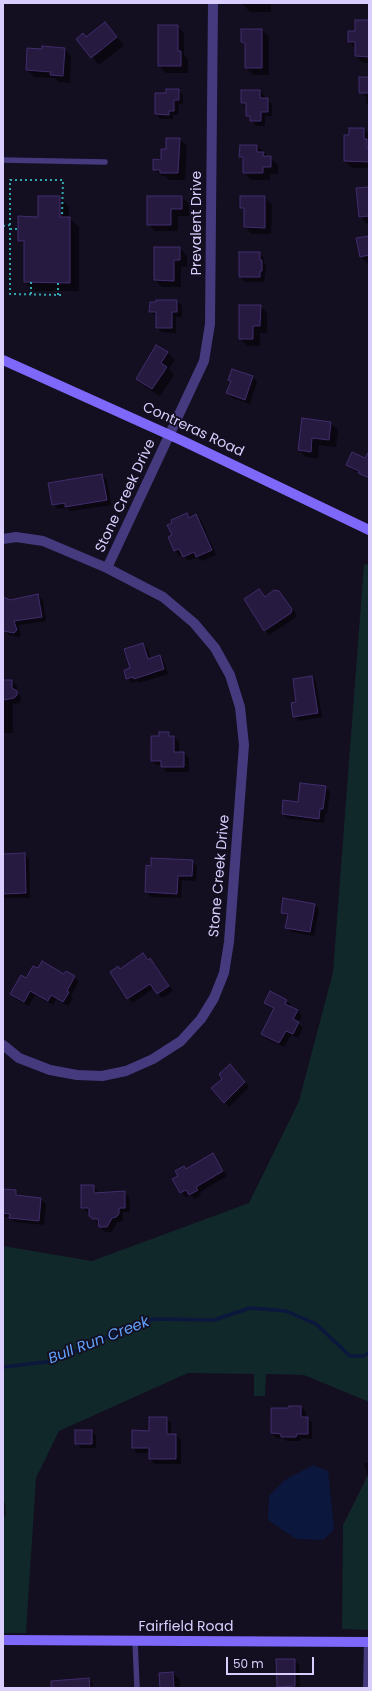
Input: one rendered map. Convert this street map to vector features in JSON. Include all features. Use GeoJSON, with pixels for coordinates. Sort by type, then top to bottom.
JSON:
{"type":"FeatureCollection","features":[{"type":"Feature","properties":{"kind":"street","name":"Prevalent Drive"},"geometry":{"type":"LineString","coordinates":[[171,435],[204,361],[210,324],[213,3]]}},
{"type":"Feature","properties":{"kind":"street","name":"Contreras Road"},"geometry":{"type":"LineString","coordinates":[[3,360],[171,435],[369,530]]}},
{"type":"Feature","properties":{"kind":"street","name":"Stone Creek Drive"},"geometry":{"type":"LineString","coordinates":[[107,568],[171,435]]}},
{"type":"Feature","properties":{"kind":"street","name":"Stone Creek Drive"},"geometry":{"type":"LineString","coordinates":[[3,539],[16,537],[43,541],[107,568],[163,597],[194,624],[215,648],[230,675],[240,707],[244,746],[229,942],[224,973],[214,998],[201,1019],[181,1041],[153,1059],[126,1071],[102,1076],[77,1075],[50,1070],[18,1058],[3,1045]]}},
{"type":"Feature","properties":{"kind":"street","name":"Fairfield Road"},"geometry":{"type":"LineString","coordinates":[[3,1640],[369,1642]]}},
{"type":"Feature","properties":{"kind":"street"},"geometry":{"type":"LineString","coordinates":[[368,1688],[369,1642]]}},
{"type":"Feature","properties":{"kind":"lane"},"geometry":{"type":"LineString","coordinates":[[3,160],[105,162]]}},
{"type":"Feature","properties":{"kind":"lane"},"geometry":{"type":"LineString","coordinates":[[135,1640],[137,1688]]}},
{"type":"Feature","properties":{"kind":"path"},"geometry":{"type":"LineString","coordinates":[[58,282],[59,295],[10,294],[10,180],[63,180],[62,217]]}},
{"type":"Feature","properties":{"kind":"path"},"geometry":{"type":"LineString","coordinates":[[3,226],[10,226]]}},
{"type":"Feature","properties":{"kind":"path"},"geometry":{"type":"LineString","coordinates":[[10,229],[18,229]]}},
{"type":"Feature","properties":{"kind":"path"},"geometry":{"type":"LineString","coordinates":[[31,282],[31,294]]}},
{"type":"Feature","properties":{"kind":"green space"},"geometry":{"type":"Polygon","coordinates":[[[364,564],[369,565],[369,1402],[304,1375],[266,1374],[265,1396],[254,1396],[254,1374],[188,1373],[59,1431],[36,1478],[26,1633],[3,1633],[3,1246],[92,1261],[249,1203],[299,1101],[333,972],[364,564]]]}},
{"type":"Feature","properties":{"kind":"green space"},"geometry":{"type":"Polygon","coordinates":[[[369,1473],[369,1630],[342,1629],[343,1525],[369,1473]]]}},
{"type":"Feature","properties":{"kind":"water"},"geometry":{"type":"Polygon","coordinates":[[[313,1465],[328,1471],[334,1530],[323,1540],[296,1539],[268,1520],[269,1496],[285,1480],[313,1465]]]}},
{"type":"Feature","properties":{"kind":"building"},"geometry":{"type":"Polygon","coordinates":[[[355,20],[369,20],[369,57],[355,56],[355,42],[348,42],[348,31],[355,31],[355,20]]]}},
{"type":"Feature","properties":{"kind":"building"},"geometry":{"type":"Polygon","coordinates":[[[105,22],[117,37],[91,58],[76,39],[83,33],[86,37],[105,22]]]}},
{"type":"Feature","properties":{"kind":"building"},"geometry":{"type":"Polygon","coordinates":[[[158,25],[178,25],[178,51],[181,51],[181,66],[158,66],[158,25]]]}},
{"type":"Feature","properties":{"kind":"building"},"geometry":{"type":"Polygon","coordinates":[[[241,29],[262,29],[262,68],[245,68],[245,43],[241,42],[241,29]]]}},
{"type":"Feature","properties":{"kind":"building"},"geometry":{"type":"Polygon","coordinates":[[[42,46],[65,48],[63,76],[50,75],[51,72],[26,70],[27,48],[42,49],[42,46]]]}},
{"type":"Feature","properties":{"kind":"building"},"geometry":{"type":"Polygon","coordinates":[[[359,77],[369,77],[369,93],[359,93],[359,77]]]}},
{"type":"Feature","properties":{"kind":"building"},"geometry":{"type":"Polygon","coordinates":[[[166,89],[179,89],[179,100],[174,100],[174,111],[169,111],[169,115],[155,114],[155,93],[166,93],[166,89]]]}},
{"type":"Feature","properties":{"kind":"building"},"geometry":{"type":"Polygon","coordinates":[[[241,90],[260,90],[260,98],[268,98],[268,112],[261,112],[261,121],[250,121],[250,116],[246,116],[246,103],[241,103],[241,90]]]}},
{"type":"Feature","properties":{"kind":"building"},"geometry":{"type":"Polygon","coordinates":[[[349,128],[364,128],[364,139],[367,139],[367,148],[369,148],[369,162],[344,161],[344,135],[349,135],[349,128]]]}},
{"type":"Feature","properties":{"kind":"building"},"geometry":{"type":"Polygon","coordinates":[[[166,138],[180,138],[178,173],[160,173],[160,170],[153,170],[153,159],[161,160],[161,149],[166,149],[166,138]]]}},
{"type":"Feature","properties":{"kind":"building"},"geometry":{"type":"Polygon","coordinates":[[[240,145],[257,145],[257,152],[264,152],[263,156],[271,156],[271,167],[263,167],[263,173],[243,173],[243,157],[239,157],[240,145]]]}},
{"type":"Feature","properties":{"kind":"building"},"geometry":{"type":"Polygon","coordinates":[[[369,187],[369,216],[359,217],[356,188],[369,187]]]}},
{"type":"Feature","properties":{"kind":"building"},"geometry":{"type":"Polygon","coordinates":[[[38,196],[60,196],[60,217],[70,217],[70,283],[24,282],[24,241],[18,241],[18,216],[38,217],[38,196]]]}},
{"type":"Feature","properties":{"kind":"building"},"geometry":{"type":"Polygon","coordinates":[[[147,196],[182,196],[182,209],[171,209],[171,225],[147,225],[147,196]]]}},
{"type":"Feature","properties":{"kind":"building"},"geometry":{"type":"Polygon","coordinates":[[[240,196],[265,196],[265,228],[244,227],[244,208],[240,208],[240,196]]]}},
{"type":"Feature","properties":{"kind":"building"},"geometry":{"type":"Polygon","coordinates":[[[369,236],[369,255],[360,257],[356,238],[369,236]]]}},
{"type":"Feature","properties":{"kind":"building"},"geometry":{"type":"Polygon","coordinates":[[[154,247],[180,247],[180,260],[174,260],[174,281],[154,280],[154,247]]]}},
{"type":"Feature","properties":{"kind":"building"},"geometry":{"type":"Polygon","coordinates":[[[239,252],[260,252],[262,271],[260,271],[260,277],[239,277],[239,252]]]}},
{"type":"Feature","properties":{"kind":"building"},"geometry":{"type":"Polygon","coordinates":[[[156,300],[177,300],[177,312],[172,312],[172,328],[156,328],[156,312],[149,312],[150,302],[156,302],[156,300]]]}},
{"type":"Feature","properties":{"kind":"building"},"geometry":{"type":"Polygon","coordinates":[[[239,305],[261,305],[260,326],[253,326],[253,339],[239,339],[239,305]]]}},
{"type":"Feature","properties":{"kind":"building"},"geometry":{"type":"Polygon","coordinates":[[[156,345],[168,352],[161,363],[167,367],[152,389],[136,379],[156,345]]]}},
{"type":"Feature","properties":{"kind":"building"},"geometry":{"type":"Polygon","coordinates":[[[232,369],[253,376],[245,400],[226,393],[231,381],[228,380],[232,369]]]}},
{"type":"Feature","properties":{"kind":"building"},"geometry":{"type":"Polygon","coordinates":[[[302,418],[331,422],[329,440],[312,438],[311,452],[298,450],[302,418]]]}},
{"type":"Feature","properties":{"kind":"building"},"geometry":{"type":"Polygon","coordinates":[[[369,451],[369,478],[346,465],[352,452],[365,458],[369,451]]]}},
{"type":"Feature","properties":{"kind":"building"},"geometry":{"type":"Polygon","coordinates":[[[102,474],[107,500],[65,507],[65,503],[52,505],[48,483],[102,474]]]}},
{"type":"Feature","properties":{"kind":"building"},"geometry":{"type":"Polygon","coordinates":[[[187,513],[189,518],[196,514],[212,550],[196,557],[194,552],[183,557],[179,549],[174,551],[168,537],[172,535],[167,525],[172,523],[171,520],[187,513]]]}},
{"type":"Feature","properties":{"kind":"building"},"geometry":{"type":"Polygon","coordinates":[[[259,589],[265,597],[274,590],[279,591],[292,609],[291,613],[264,631],[244,599],[259,589]]]}},
{"type":"Feature","properties":{"kind":"building"},"geometry":{"type":"Polygon","coordinates":[[[38,594],[42,617],[14,621],[17,630],[14,633],[3,631],[3,597],[10,600],[38,594]]]}},
{"type":"Feature","properties":{"kind":"building"},"geometry":{"type":"Polygon","coordinates":[[[143,643],[148,659],[160,655],[164,669],[134,679],[133,677],[126,679],[124,670],[130,668],[124,649],[143,643]]]}},
{"type":"Feature","properties":{"kind":"building"},"geometry":{"type":"Polygon","coordinates":[[[312,676],[318,713],[293,717],[291,703],[296,702],[293,679],[312,676]]]}},
{"type":"Feature","properties":{"kind":"building"},"geometry":{"type":"Polygon","coordinates":[[[3,680],[12,680],[12,688],[17,691],[17,695],[14,698],[3,700],[3,680]]]}},
{"type":"Feature","properties":{"kind":"building"},"geometry":{"type":"Polygon","coordinates":[[[159,732],[169,732],[169,736],[174,736],[174,752],[184,752],[184,767],[161,767],[161,761],[151,761],[151,736],[159,736],[159,732]]]}},
{"type":"Feature","properties":{"kind":"building"},"geometry":{"type":"Polygon","coordinates":[[[300,783],[326,786],[323,809],[320,809],[319,819],[282,814],[283,800],[298,802],[300,783]]]}},
{"type":"Feature","properties":{"kind":"building"},"geometry":{"type":"Polygon","coordinates":[[[25,853],[26,893],[3,894],[3,854],[25,853]]]}},
{"type":"Feature","properties":{"kind":"building"},"geometry":{"type":"Polygon","coordinates":[[[151,858],[193,860],[192,876],[178,876],[177,894],[145,892],[146,865],[151,866],[151,858]]]}},
{"type":"Feature","properties":{"kind":"building"},"geometry":{"type":"Polygon","coordinates":[[[283,898],[315,904],[310,932],[285,928],[288,914],[281,913],[283,898]]]}},
{"type":"Feature","properties":{"kind":"building"},"geometry":{"type":"Polygon","coordinates":[[[143,953],[148,960],[150,958],[169,986],[157,994],[150,984],[127,999],[110,972],[118,966],[120,969],[143,953]]]}},
{"type":"Feature","properties":{"kind":"building"},"geometry":{"type":"Polygon","coordinates":[[[42,961],[64,974],[66,971],[75,976],[67,991],[69,992],[63,1002],[51,995],[48,1001],[30,991],[24,1002],[10,994],[21,975],[26,978],[33,966],[38,968],[42,961]]]}},
{"type":"Feature","properties":{"kind":"building"},"geometry":{"type":"Polygon","coordinates":[[[270,991],[287,1000],[285,1004],[298,1010],[293,1019],[299,1022],[293,1034],[286,1031],[279,1043],[261,1034],[274,1008],[264,1003],[270,991]]]}},
{"type":"Feature","properties":{"kind":"building"},"geometry":{"type":"Polygon","coordinates":[[[230,1064],[245,1082],[224,1103],[211,1088],[222,1079],[219,1074],[230,1064]]]}},
{"type":"Feature","properties":{"kind":"building"},"geometry":{"type":"Polygon","coordinates":[[[213,1153],[223,1171],[196,1187],[198,1190],[189,1195],[186,1190],[180,1193],[172,1179],[178,1176],[175,1171],[184,1166],[186,1169],[213,1153]]]}},
{"type":"Feature","properties":{"kind":"building"},"geometry":{"type":"Polygon","coordinates":[[[81,1185],[94,1185],[94,1193],[125,1191],[125,1208],[119,1208],[119,1214],[112,1218],[107,1227],[99,1227],[98,1219],[93,1219],[89,1216],[89,1208],[81,1208],[81,1185]]]}},
{"type":"Feature","properties":{"kind":"building"},"geometry":{"type":"Polygon","coordinates":[[[3,1189],[16,1190],[16,1195],[41,1198],[39,1221],[9,1218],[10,1214],[3,1213],[3,1189]]]}},
{"type":"Feature","properties":{"kind":"building"},"geometry":{"type":"Polygon","coordinates":[[[289,1406],[301,1406],[301,1417],[308,1417],[308,1434],[297,1434],[296,1437],[281,1437],[281,1434],[271,1433],[271,1408],[289,1408],[289,1406]]]}},
{"type":"Feature","properties":{"kind":"building"},"geometry":{"type":"Polygon","coordinates":[[[149,1417],[167,1417],[167,1434],[176,1434],[176,1459],[149,1459],[149,1448],[132,1448],[132,1430],[149,1431],[149,1417]]]}},
{"type":"Feature","properties":{"kind":"building"},"geometry":{"type":"Polygon","coordinates":[[[75,1430],[92,1430],[92,1444],[75,1444],[75,1430]]]}},
{"type":"Feature","properties":{"kind":"building"},"geometry":{"type":"Polygon","coordinates":[[[276,1659],[295,1659],[295,1686],[277,1687],[276,1659]]]}},
{"type":"Feature","properties":{"kind":"building"},"geometry":{"type":"Polygon","coordinates":[[[173,1672],[174,1688],[160,1688],[159,1673],[173,1672]]]}},
{"type":"Feature","properties":{"kind":"building"},"geometry":{"type":"Polygon","coordinates":[[[89,1678],[90,1688],[51,1688],[51,1681],[89,1678]]]}},
{"type":"Feature","properties":{"kind":"waterway","name":"Bull Run Creek"},"geometry":{"type":"LineString","coordinates":[[3,1367],[54,1361],[115,1333],[154,1319],[214,1320],[250,1308],[286,1311],[316,1324],[350,1356],[364,1356],[369,1352]]}}]}
